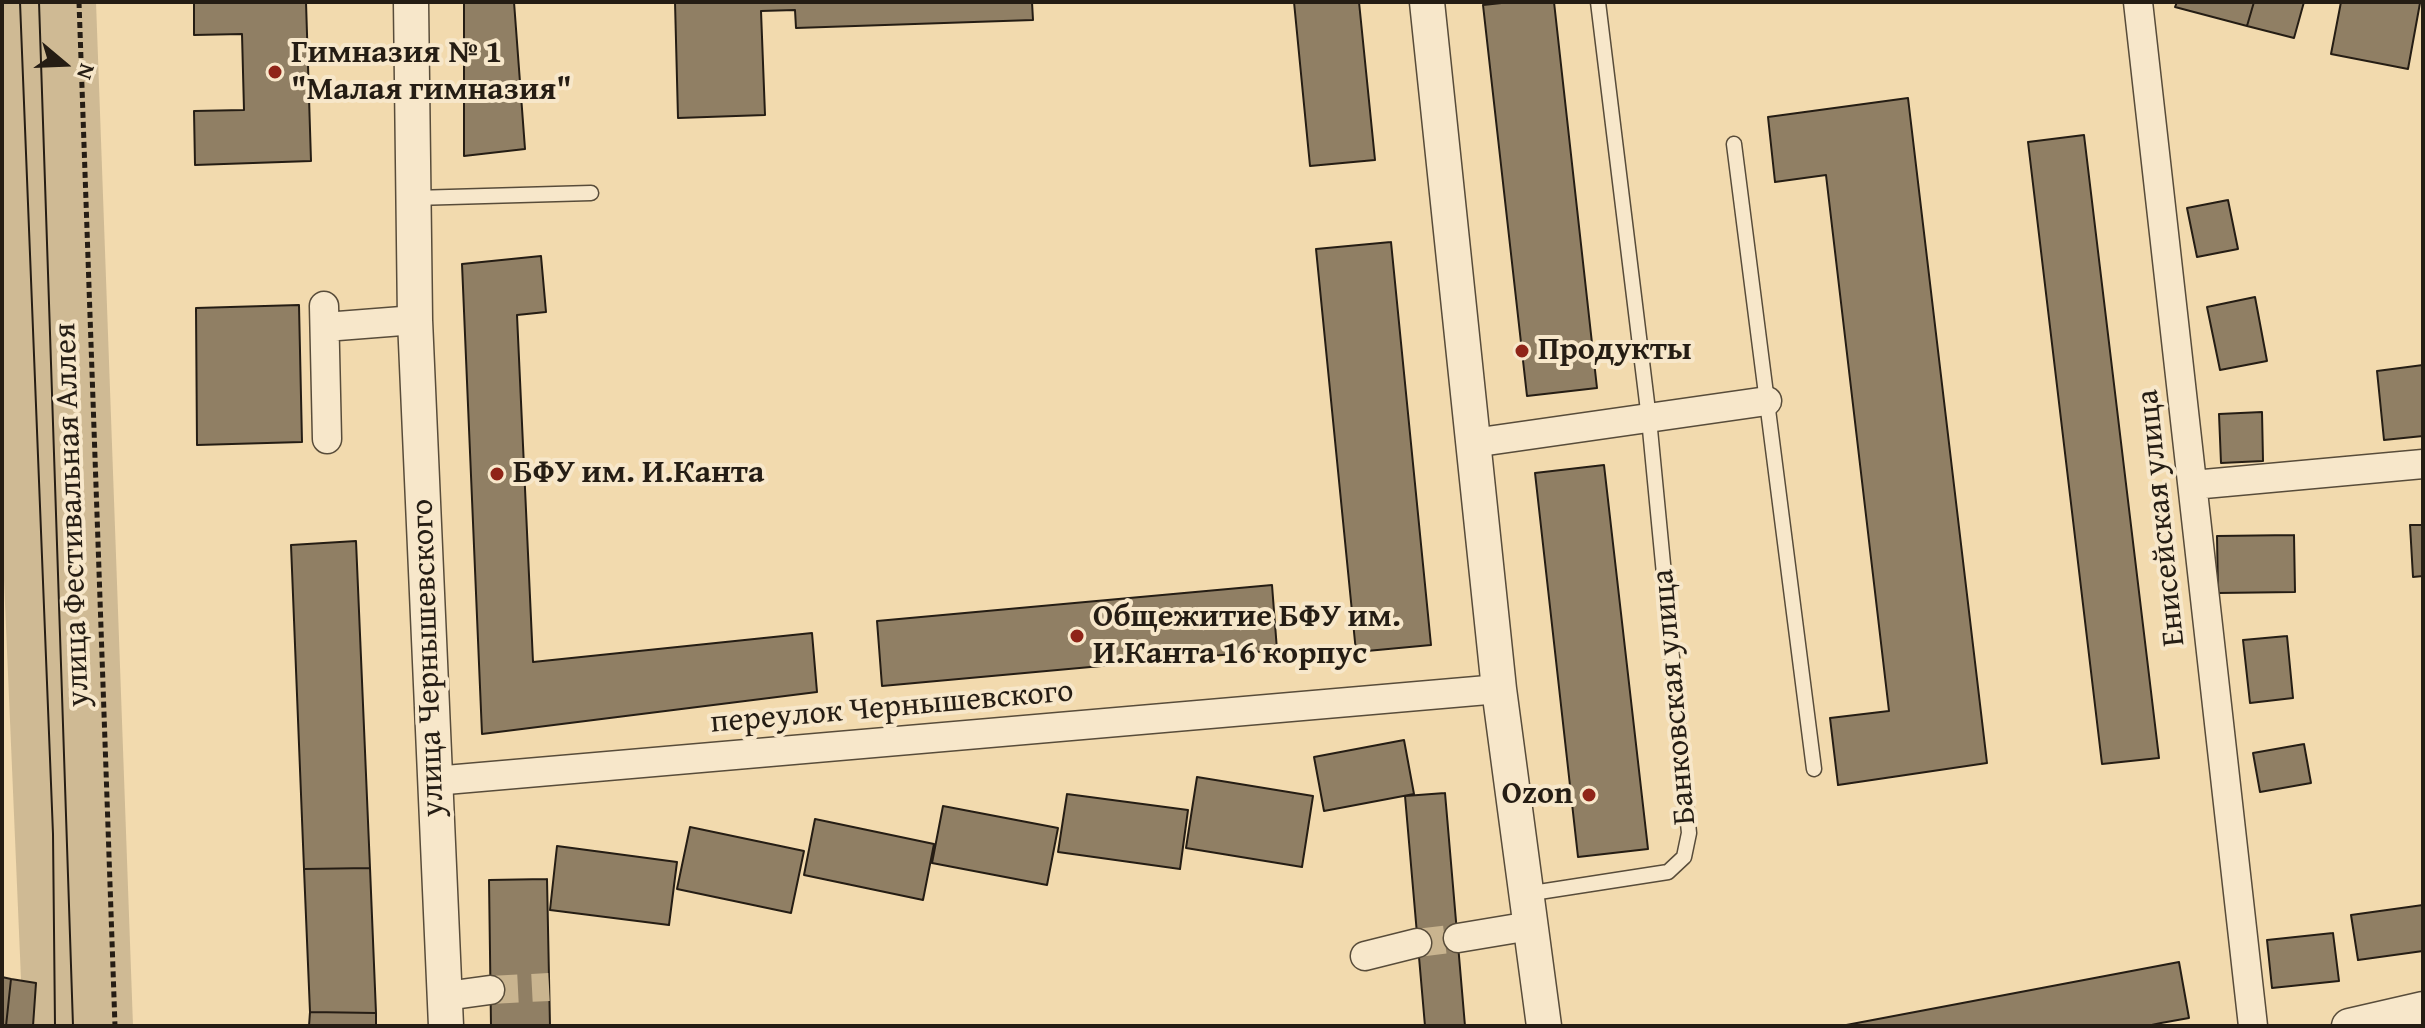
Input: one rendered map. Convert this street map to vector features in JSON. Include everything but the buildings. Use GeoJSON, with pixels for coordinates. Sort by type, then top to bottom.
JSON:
{"type":"FeatureCollection","features":[{"type":"Feature","properties":{"kind":"street","name":"улица Чернышевского"},"geometry":{"type":"LineString","coordinates":[[411,2],[415,320],[446,1011],[490,990]]}},
{"type":"Feature","properties":{"kind":"street"},"geometry":{"type":"LineString","coordinates":[[1427,2],[1499,689],[1544,1026]]}},
{"type":"Feature","properties":{"kind":"street","name":"Енисейская улица"},"geometry":{"type":"LineString","coordinates":[[2138,2],[2253,1026]]}},
{"type":"Feature","properties":{"kind":"street"},"geometry":{"type":"LineString","coordinates":[[327,439],[324,317],[415,320]]}},
{"type":"Feature","properties":{"kind":"street"},"geometry":{"type":"LineString","coordinates":[[1473,443],[1767,401]]}},
{"type":"Feature","properties":{"kind":"street"},"geometry":{"type":"LineString","coordinates":[[2193,485],[2423,464]]}},
{"type":"Feature","properties":{"kind":"street","name":"переулок Чернышевского"},"geometry":{"type":"LineString","coordinates":[[434,781],[1499,689]]}},
{"type":"Feature","properties":{"kind":"street","name":"Банковская улица"},"geometry":{"type":"LineString","coordinates":[[1458,938],[1528,910]]}},
{"type":"Feature","properties":{"kind":"street"},"geometry":{"type":"LineString","coordinates":[[1365,956],[1417,943]]}},
{"type":"Feature","properties":{"kind":"street"},"geometry":{"type":"LineString","coordinates":[[2349,1026],[2423,1009]]}},
{"type":"Feature","properties":{"kind":"lane","name":"Банковская улица"},"geometry":{"type":"LineString","coordinates":[[1528,910],[1668,872],[1684,857],[1689,833],[1649,419],[1598,2]]}},
{"type":"Feature","properties":{"kind":"lane"},"geometry":{"type":"LineString","coordinates":[[1734,144],[1814,769]]}},
{"type":"Feature","properties":{"kind":"lane"},"geometry":{"type":"LineString","coordinates":[[414,198],[591,193]]}},
{"type":"Feature","properties":{"kind":"path","name":"улица Фестивальная Аллея"},"geometry":{"type":"LineString","coordinates":[[79,2],[115,1026]]}},
{"type":"Feature","properties":{"kind":"shaded area"},"geometry":{"type":"Polygon","coordinates":[[[2,2],[96,2],[133,1026],[23,1026],[2,533],[2,2]]]}},
{"type":"Feature","properties":{"kind":"tunnel"},"geometry":{"type":"LineString","coordinates":[[1417,943],[1458,938]]}},
{"type":"Feature","properties":{"kind":"tunnel"},"geometry":{"type":"LineString","coordinates":[[490,990],[549,987]]}},
{"type":"Feature","properties":{"kind":"tram line"},"geometry":{"type":"LineString","coordinates":[[20,2],[53,834],[55,1026]]}},
{"type":"Feature","properties":{"kind":"tram line"},"geometry":{"type":"LineString","coordinates":[[39,2],[73,1026]]}},
{"type":"Feature","properties":{"kind":"place","name":"Гимназия № 1 \"Малая гимназия\""},"geometry":{"type":"Point","coordinates":[275,72]}},
{"type":"Feature","properties":{"kind":"place","name":"Продукты"},"geometry":{"type":"Point","coordinates":[1522,351]}},
{"type":"Feature","properties":{"kind":"place","name":"БФУ им. И.Канта"},"geometry":{"type":"Point","coordinates":[497,474]}},
{"type":"Feature","properties":{"kind":"place","name":"Общежитие БФУ им. И.Канта 16 корпус"},"geometry":{"type":"Point","coordinates":[1077,636]}},
{"type":"Feature","properties":{"kind":"place","name":"Ozon"},"geometry":{"type":"Point","coordinates":[1589,795]}}]}
